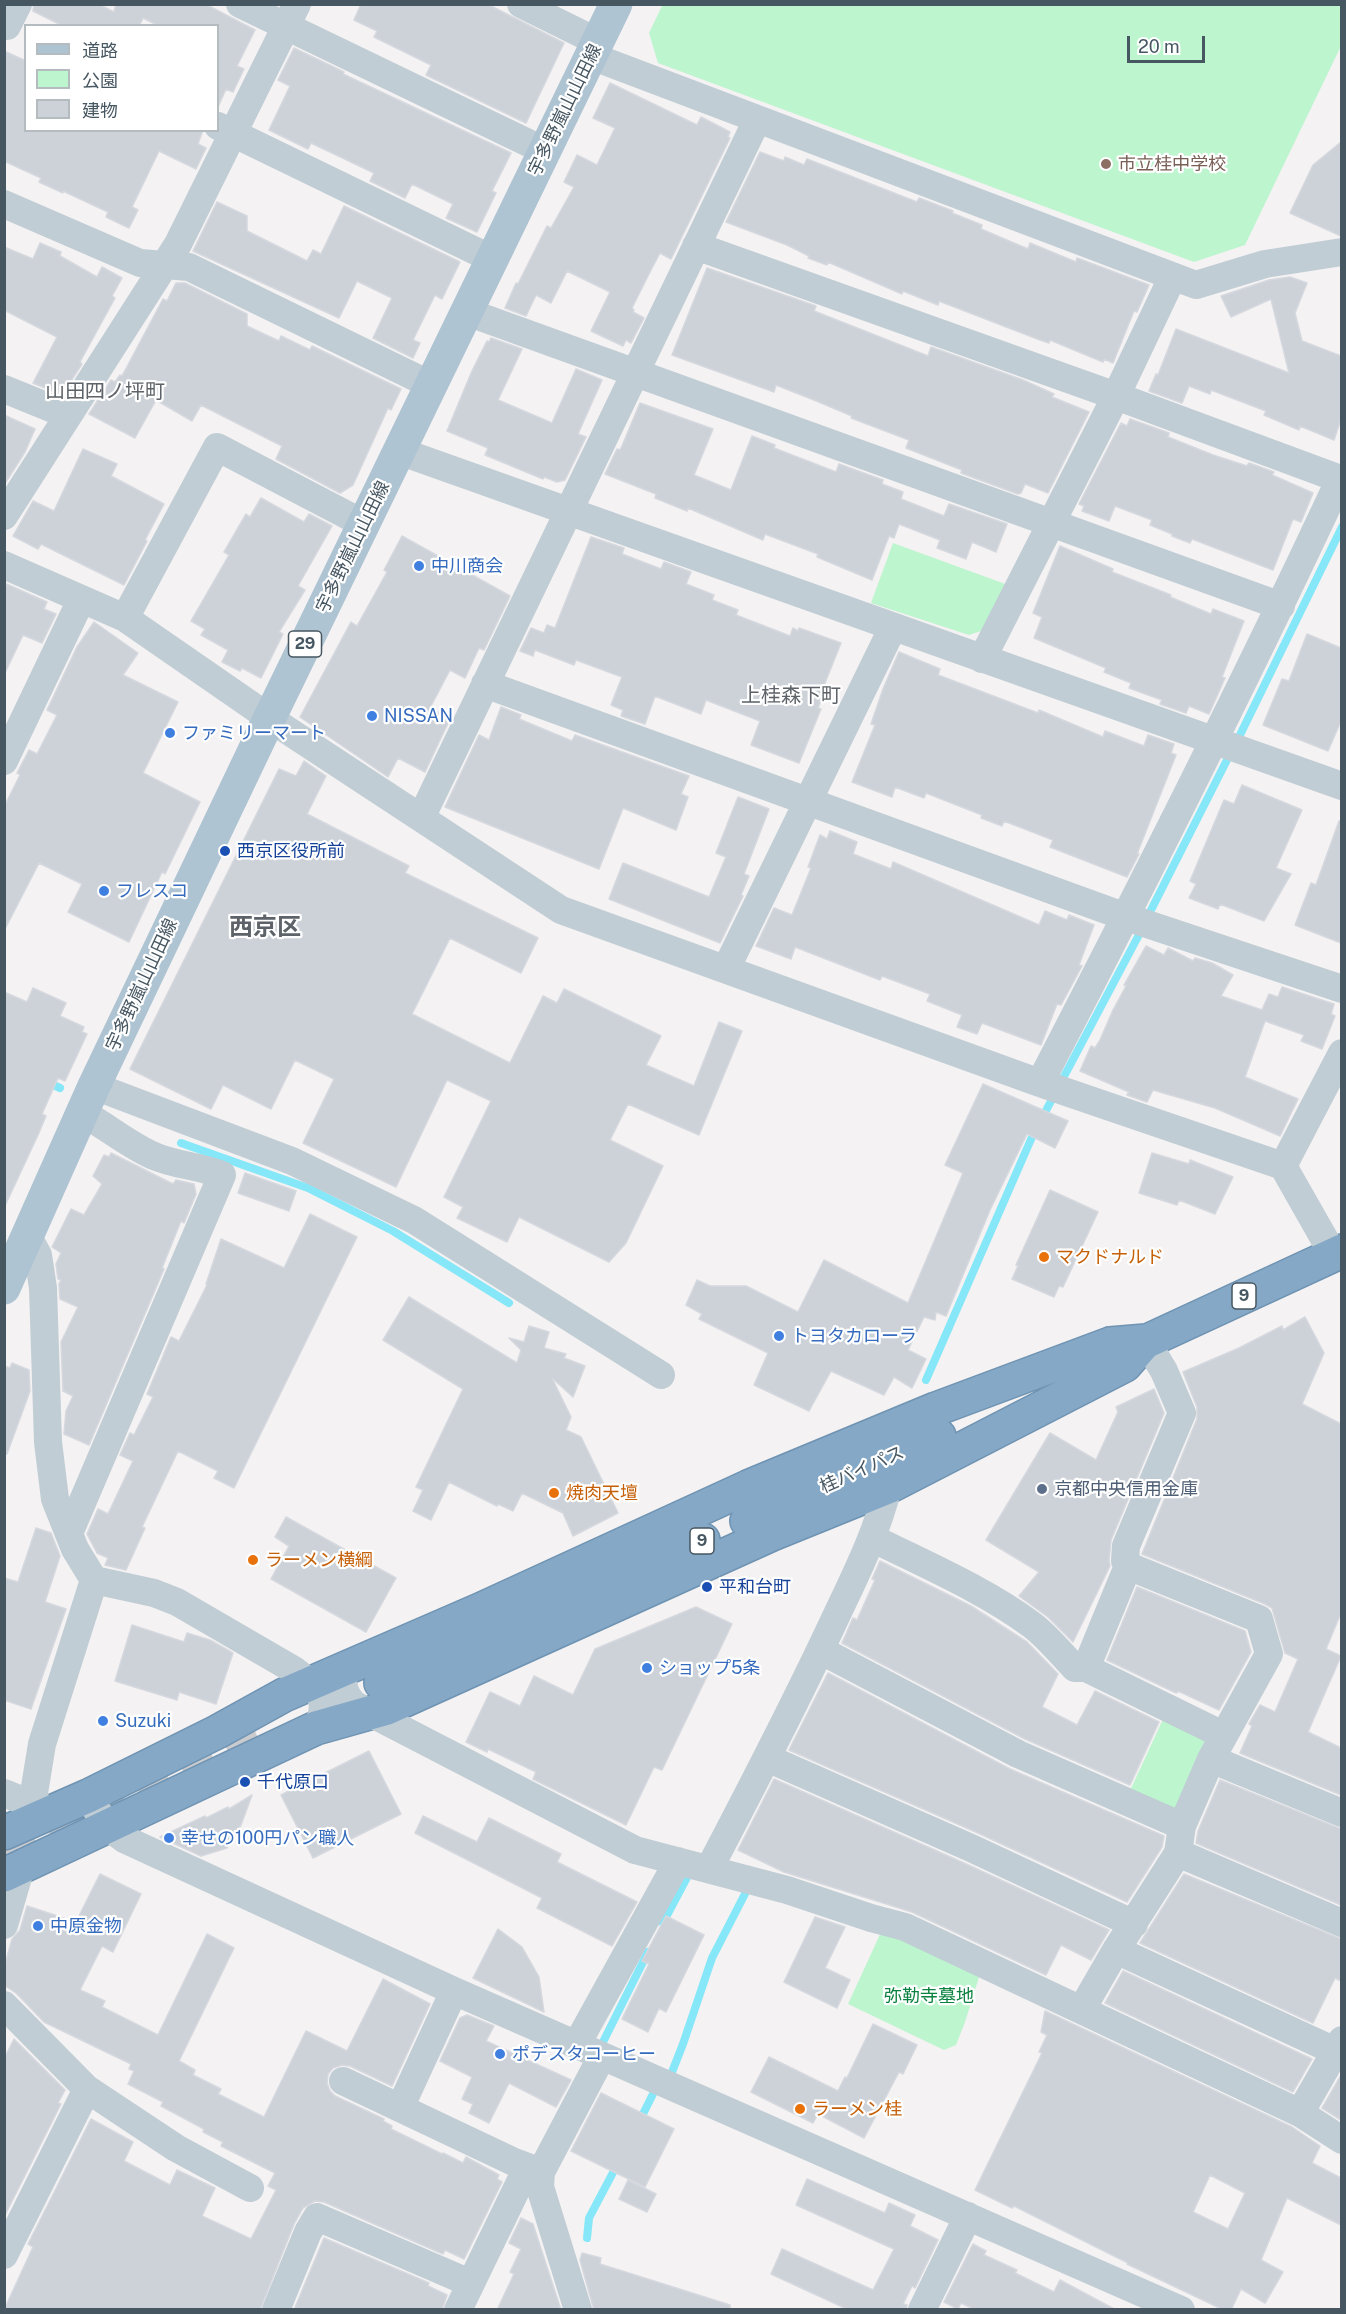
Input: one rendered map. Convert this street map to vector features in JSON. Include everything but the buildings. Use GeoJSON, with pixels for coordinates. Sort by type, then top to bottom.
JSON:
{"type":"FeatureCollection","features":[{"type":"Feature","properties":{"kind":"highway","name":"桂バイパス"},"geometry":{"type":"LineString","coordinates":[[375,1698],[1337,1253]]}},
{"type":"Feature","properties":{"kind":"highway"},"geometry":{"type":"LineString","coordinates":[[13,1871],[375,1698],[387,1708],[772,1534],[888,1487],[1125,1365],[1146,1341]]}},
{"type":"Feature","properties":{"kind":"highway"},"geometry":{"type":"LineString","coordinates":[[4,1833],[88,1796],[217,1732],[284,1695],[480,1610],[748,1487],[936,1409],[1110,1344],[1146,1341]]}},
{"type":"Feature","properties":{"kind":"main road","name":"宇多野嵐山山田線"},"geometry":{"type":"LineString","coordinates":[[6,1279],[28,1237],[88,1100],[270,717],[616,4]]}},
{"type":"Feature","properties":{"kind":"street"},"geometry":{"type":"LineString","coordinates":[[240,4],[292,16],[545,151]]}},
{"type":"Feature","properties":{"kind":"street"},"geometry":{"type":"LineString","coordinates":[[521,4],[595,49],[757,120],[1172,278],[1196,285],[1265,264],[1341,252]]}},
{"type":"Feature","properties":{"kind":"street"},"geometry":{"type":"LineString","coordinates":[[4,516],[178,244],[225,130],[292,16]]}},
{"type":"Feature","properties":{"kind":"street"},"geometry":{"type":"LineString","coordinates":[[421,818],[757,120]]}},
{"type":"Feature","properties":{"kind":"street"},"geometry":{"type":"LineString","coordinates":[[225,130],[492,259]]}},
{"type":"Feature","properties":{"kind":"street"},"geometry":{"type":"LineString","coordinates":[[4,204],[140,263],[189,267],[431,385]]}},
{"type":"Feature","properties":{"kind":"street"},"geometry":{"type":"LineString","coordinates":[[696,246],[1116,396],[1340,479],[1281,606],[1126,917],[1040,1083]]}},
{"type":"Feature","properties":{"kind":"street"},"geometry":{"type":"LineString","coordinates":[[982,659],[1116,396],[1172,278]]}},
{"type":"Feature","properties":{"kind":"street"},"geometry":{"type":"LineString","coordinates":[[467,312],[1281,606]]}},
{"type":"Feature","properties":{"kind":"street"},"geometry":{"type":"LineString","coordinates":[[4,389],[68,416]]}},
{"type":"Feature","properties":{"kind":"street"},"geometry":{"type":"LineString","coordinates":[[125,618],[217,447],[364,524]]}},
{"type":"Feature","properties":{"kind":"street"},"geometry":{"type":"LineString","coordinates":[[399,451],[1341,786]]}},
{"type":"Feature","properties":{"kind":"street"},"geometry":{"type":"LineString","coordinates":[[4,565],[125,618],[561,910],[1040,1083],[1283,1166],[1337,1253]]}},
{"type":"Feature","properties":{"kind":"street"},"geometry":{"type":"LineString","coordinates":[[4,761],[81,600]]}},
{"type":"Feature","properties":{"kind":"street"},"geometry":{"type":"LineString","coordinates":[[726,969],[893,627]]}},
{"type":"Feature","properties":{"kind":"street"},"geometry":{"type":"LineString","coordinates":[[485,684],[1126,917],[1341,989]]}},
{"type":"Feature","properties":{"kind":"street"},"geometry":{"type":"LineString","coordinates":[[1283,1166],[1341,1053]]}},
{"type":"Feature","properties":{"kind":"street"},"geometry":{"type":"LineString","coordinates":[[88,1100],[292,1161],[414,1220],[661,1375]]}},
{"type":"Feature","properties":{"kind":"street"},"geometry":{"type":"LineString","coordinates":[[69,1531],[222,1175],[202,1167],[157,1158],[136,1148],[88,1100]]}},
{"type":"Feature","properties":{"kind":"street"},"geometry":{"type":"LineString","coordinates":[[28,1237],[38,1255],[43,1288],[48,1442],[55,1499],[75,1549],[94,1580],[154,1593],[177,1602],[268,1654],[312,1684],[319,1692],[324,1704],[323,1716],[316,1728]]}},
{"type":"Feature","properties":{"kind":"street"},"geometry":{"type":"LineString","coordinates":[[1082,2009],[1134,1924],[1180,1840],[1217,1747],[1260,1674],[1269,1654],[1259,1619],[1128,1566],[1125,1562],[1126,1546],[1182,1413],[1164,1371],[1146,1341]]}},
{"type":"Feature","properties":{"kind":"street"},"geometry":{"type":"LineString","coordinates":[[709,1869],[820,1650],[872,1538],[888,1487]]}},
{"type":"Feature","properties":{"kind":"street"},"geometry":{"type":"LineString","coordinates":[[872,1538],[984,1594],[1034,1627],[1075,1668],[1086,1668],[1217,1747],[1341,1813]]}},
{"type":"Feature","properties":{"kind":"street"},"geometry":{"type":"LineString","coordinates":[[1086,1668],[1128,1566]]}},
{"type":"Feature","properties":{"kind":"street"},"geometry":{"type":"LineString","coordinates":[[39,1819],[34,1793],[42,1744],[94,1580]]}},
{"type":"Feature","properties":{"kind":"street"},"geometry":{"type":"LineString","coordinates":[[820,1650],[1341,1923]]}},
{"type":"Feature","properties":{"kind":"street"},"geometry":{"type":"LineString","coordinates":[[344,1668],[342,1685],[348,1698],[355,1705],[375,1698],[635,1850],[709,1869],[905,1927],[1300,2113],[1341,2140]]}},
{"type":"Feature","properties":{"kind":"street"},"geometry":{"type":"LineString","coordinates":[[767,1758],[971,1848],[1134,1924]]}},
{"type":"Feature","properties":{"kind":"street"},"geometry":{"type":"LineString","coordinates":[[4,1793],[26,1802],[39,1819]]}},
{"type":"Feature","properties":{"kind":"street"},"geometry":{"type":"LineString","coordinates":[[88,1796],[106,1826],[124,1839],[454,1991],[1181,2310]]}},
{"type":"Feature","properties":{"kind":"street"},"geometry":{"type":"LineString","coordinates":[[577,2044],[678,1861]]}},
{"type":"Feature","properties":{"kind":"street"},"geometry":{"type":"LineString","coordinates":[[4,1925],[13,1871]]}},
{"type":"Feature","properties":{"kind":"street"},"geometry":{"type":"LineString","coordinates":[[1116,1950],[1338,2046],[1300,2113]]}},
{"type":"Feature","properties":{"kind":"street"},"geometry":{"type":"LineString","coordinates":[[400,2108],[454,1991]]}},
{"type":"Feature","properties":{"kind":"street"},"geometry":{"type":"LineString","coordinates":[[4,2005],[87,2089],[176,2148],[250,2188]]}},
{"type":"Feature","properties":{"kind":"street"},"geometry":{"type":"LineString","coordinates":[[578,2310],[540,2187],[541,2172],[602,2056]]}},
{"type":"Feature","properties":{"kind":"street"},"geometry":{"type":"LineString","coordinates":[[343,2082],[514,2162],[541,2172]]}},
{"type":"Feature","properties":{"kind":"street"},"geometry":{"type":"LineString","coordinates":[[4,2255],[87,2089]]}},
{"type":"Feature","properties":{"kind":"street"},"geometry":{"type":"LineString","coordinates":[[458,2310],[521,2180],[541,2172]]}},
{"type":"Feature","properties":{"kind":"street"},"geometry":{"type":"LineString","coordinates":[[922,2310],[968,2216]]}},
{"type":"Feature","properties":{"kind":"street"},"geometry":{"type":"LineString","coordinates":[[276,2310],[308,2232],[317,2217],[470,2283]]}},
{"type":"Feature","properties":{"kind":"green space","name":"市立桂中学校"},"geometry":{"type":"Polygon","coordinates":[[[663,4],[1341,5],[1341,46],[1245,245],[1194,262],[658,63],[649,33],[663,4]]]}},
{"type":"Feature","properties":{"kind":"green space"},"geometry":{"type":"Polygon","coordinates":[[[893,543],[1008,585],[987,629],[969,635],[871,603],[893,543]]]}},
{"type":"Feature","properties":{"kind":"green space"},"geometry":{"type":"Polygon","coordinates":[[[1165,1715],[1204,1734],[1207,1745],[1180,1810],[1128,1795],[1165,1715]]]}},
{"type":"Feature","properties":{"kind":"green space","name":"弥勒寺墓地"},"geometry":{"type":"Polygon","coordinates":[[[882,1930],[980,1974],[956,2045],[944,2050],[848,2004],[882,1930]]]}},
{"type":"Feature","properties":{"kind":"waterway"},"geometry":{"type":"LineString","coordinates":[[1237,741],[1342,527]]}},
{"type":"Feature","properties":{"kind":"waterway"},"geometry":{"type":"LineString","coordinates":[[1147,918],[1231,752]]}},
{"type":"Feature","properties":{"kind":"waterway"},"geometry":{"type":"LineString","coordinates":[[926,1380],[1032,1137],[1142,929]]}},
{"type":"Feature","properties":{"kind":"waterway"},"geometry":{"type":"LineString","coordinates":[[47,1082],[60,1088]]}},
{"type":"Feature","properties":{"kind":"waterway"},"geometry":{"type":"LineString","coordinates":[[181,1143],[308,1188],[393,1231],[509,1303]]}},
{"type":"Feature","properties":{"kind":"waterway"},"geometry":{"type":"LineString","coordinates":[[663,1923],[691,1870]]}},
{"type":"Feature","properties":{"kind":"waterway"},"geometry":{"type":"LineString","coordinates":[[672,2072],[712,1958],[749,1886]]}},
{"type":"Feature","properties":{"kind":"waterway"},"geometry":{"type":"LineString","coordinates":[[603,2042],[648,1952]]}},
{"type":"Feature","properties":{"kind":"waterway"},"geometry":{"type":"LineString","coordinates":[[639,2122],[653,2094]]}},
{"type":"Feature","properties":{"kind":"waterway"},"geometry":{"type":"LineString","coordinates":[[587,2238],[589,2218],[617,2165]]}},
{"type":"Feature","properties":{"kind":"tunnel"},"geometry":{"type":"LineString","coordinates":[[4,1851],[270,1733]]}},
{"type":"Feature","properties":{"kind":"place","name":"市立桂中学校"},"geometry":{"type":"Point","coordinates":[1106,164]}},
{"type":"Feature","properties":{"kind":"place","name":"中川商会"},"geometry":{"type":"Point","coordinates":[419,566]}},
{"type":"Feature","properties":{"kind":"place","name":"NISSAN"},"geometry":{"type":"Point","coordinates":[372,716]}},
{"type":"Feature","properties":{"kind":"place","name":"ファミリーマート"},"geometry":{"type":"Point","coordinates":[170,733]}},
{"type":"Feature","properties":{"kind":"place","name":"西京区役所前"},"geometry":{"type":"Point","coordinates":[225,851]}},
{"type":"Feature","properties":{"kind":"place","name":"フレスコ"},"geometry":{"type":"Point","coordinates":[104,891]}},
{"type":"Feature","properties":{"kind":"place","name":"マクドナルド"},"geometry":{"type":"Point","coordinates":[1044,1257]}},
{"type":"Feature","properties":{"kind":"place","name":"トヨタカローラ"},"geometry":{"type":"Point","coordinates":[779,1336]}},
{"type":"Feature","properties":{"kind":"place","name":"京都中央信用金庫"},"geometry":{"type":"Point","coordinates":[1042,1489]}},
{"type":"Feature","properties":{"kind":"place","name":"焼肉天壇"},"geometry":{"type":"Point","coordinates":[554,1493]}},
{"type":"Feature","properties":{"kind":"place","name":"ラーメン横綱"},"geometry":{"type":"Point","coordinates":[253,1560]}},
{"type":"Feature","properties":{"kind":"place","name":"平和台町"},"geometry":{"type":"Point","coordinates":[707,1587]}},
{"type":"Feature","properties":{"kind":"place","name":"ショップ5条"},"geometry":{"type":"Point","coordinates":[647,1668]}},
{"type":"Feature","properties":{"kind":"place","name":"Suzuki"},"geometry":{"type":"Point","coordinates":[103,1721]}},
{"type":"Feature","properties":{"kind":"place","name":"千代原口"},"geometry":{"type":"Point","coordinates":[245,1782]}},
{"type":"Feature","properties":{"kind":"place","name":"幸せの100円パン職人"},"geometry":{"type":"Point","coordinates":[169,1838]}},
{"type":"Feature","properties":{"kind":"place","name":"中原金物"},"geometry":{"type":"Point","coordinates":[38,1926]}},
{"type":"Feature","properties":{"kind":"place","name":"ポデスタコーヒー"},"geometry":{"type":"Point","coordinates":[500,2054]}},
{"type":"Feature","properties":{"kind":"place","name":"ラーメン桂"},"geometry":{"type":"Point","coordinates":[800,2109]}},
{"type":"Feature","properties":{"kind":"district","name":"山田四ノ坪町"},"geometry":{"type":"Point","coordinates":[105,392]}},
{"type":"Feature","properties":{"kind":"district","name":"上桂森下町"},"geometry":{"type":"Point","coordinates":[791,696]}},
{"type":"Feature","properties":{"kind":"district","name":"西京区"},"geometry":{"type":"Point","coordinates":[265,928]}}]}
